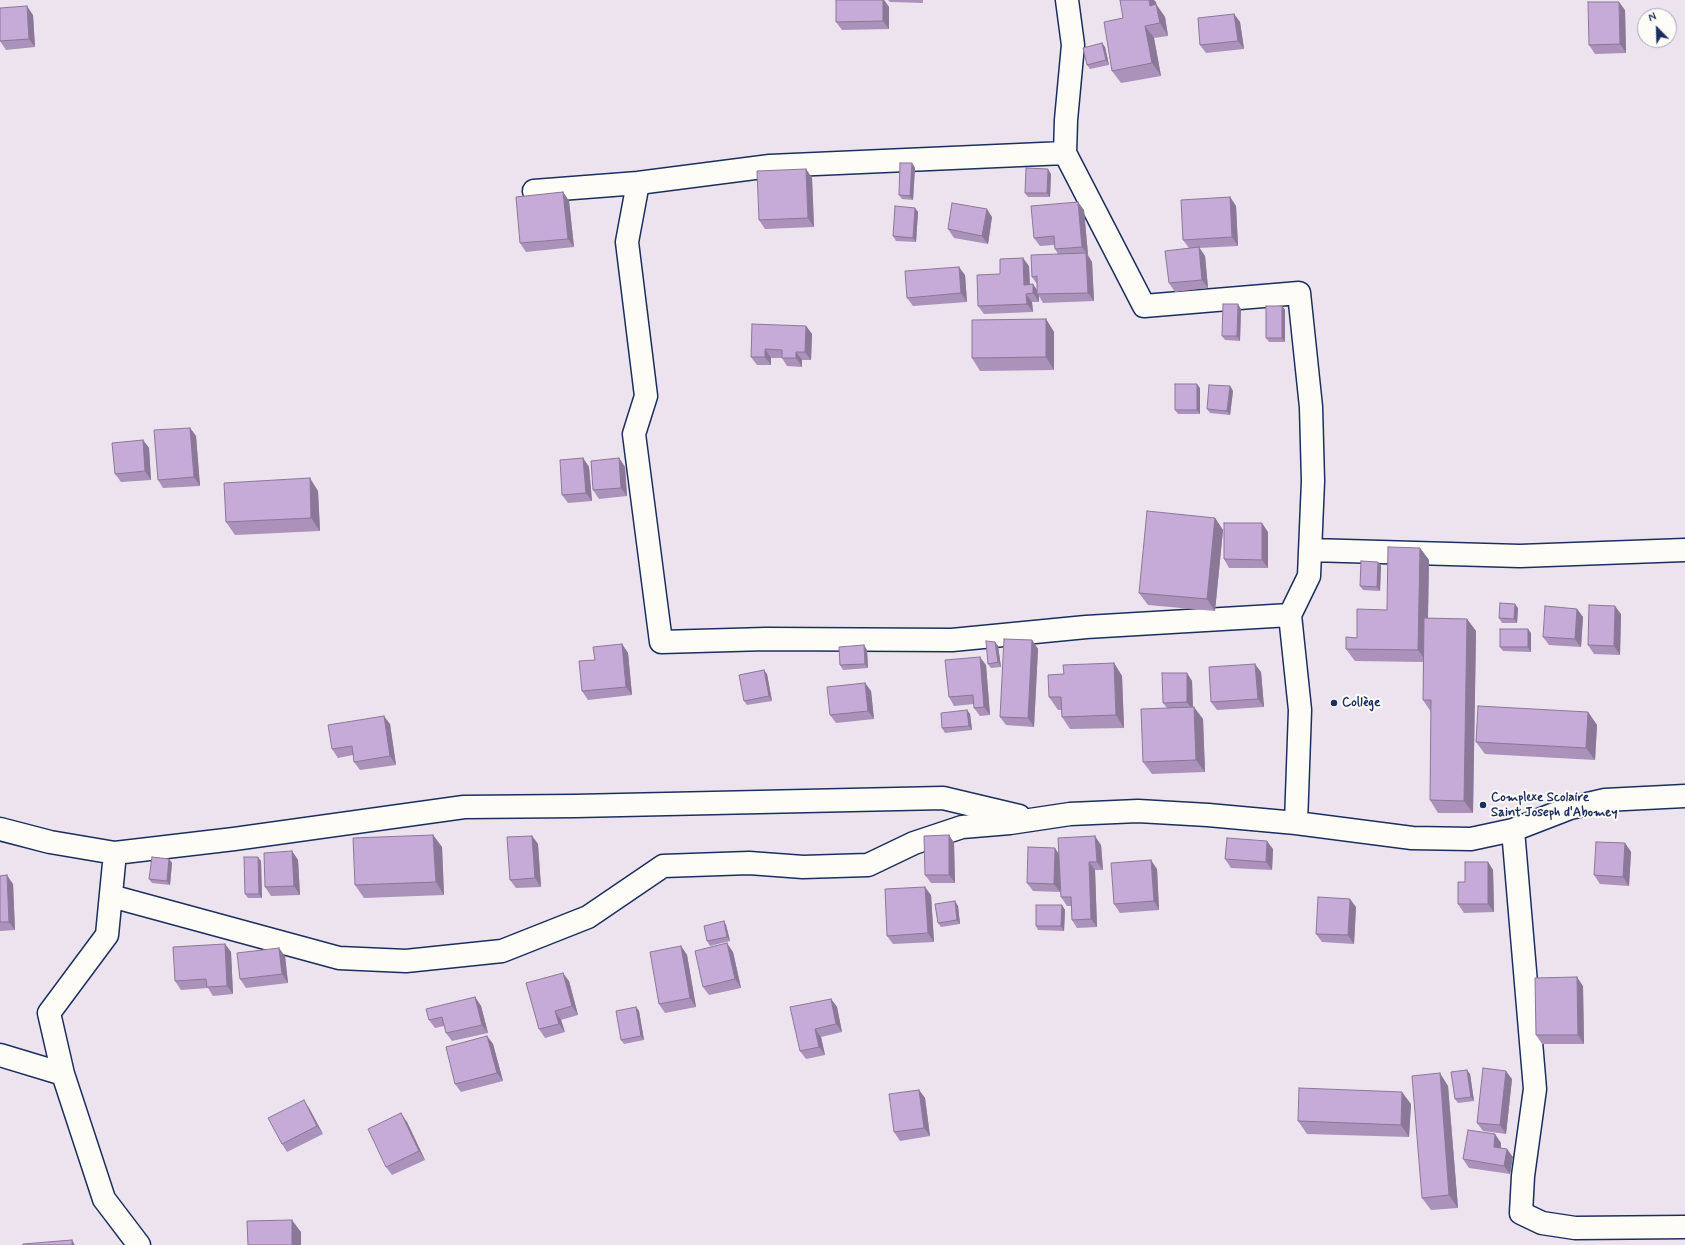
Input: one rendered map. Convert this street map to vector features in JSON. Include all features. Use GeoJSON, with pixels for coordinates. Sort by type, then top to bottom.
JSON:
{"type":"FeatureCollection","features":[{"type":"Feature","properties":{"kind":"street"},"geometry":{"type":"LineString","coordinates":[[1067,0],[1073,45],[1066,120],[1065,152],[1144,306],[1299,293],[1311,407],[1313,481],[1309,576],[1290,615],[1300,710],[1296,823]]}},
{"type":"Feature","properties":{"kind":"street"},"geometry":{"type":"LineString","coordinates":[[534,191],[638,183],[770,166],[1065,152]]}},
{"type":"Feature","properties":{"kind":"street"},"geometry":{"type":"LineString","coordinates":[[638,183],[627,242],[646,396],[634,434],[662,642],[766,639],[952,640],[1086,627],[1290,615]]}},
{"type":"Feature","properties":{"kind":"street"},"geometry":{"type":"LineString","coordinates":[[1310,550],[1520,556],[1685,550]]}},
{"type":"Feature","properties":{"kind":"street"},"geometry":{"type":"LineString","coordinates":[[111,896],[338,958],[406,961],[502,951],[588,917],[663,866],[749,863],[803,867],[868,865],[914,843],[962,827],[1033,820],[1070,814],[1138,811],[1208,815],[1296,823],[1412,838],[1471,839],[1513,830],[1570,808],[1605,800],[1685,796]]}},
{"type":"Feature","properties":{"kind":"street"},"geometry":{"type":"LineString","coordinates":[[0,829],[50,842],[115,853],[241,838],[464,807],[583,806],[943,798],[1033,820]]}},
{"type":"Feature","properties":{"kind":"street"},"geometry":{"type":"LineString","coordinates":[[1513,830],[1535,1089],[1523,1176],[1521,1214],[1542,1223],[1575,1228],[1685,1227]]}},
{"type":"Feature","properties":{"kind":"street"},"geometry":{"type":"LineString","coordinates":[[115,853],[107,935],[49,1013],[63,1074],[104,1199],[139,1245]]}},
{"type":"Feature","properties":{"kind":"street"},"geometry":{"type":"LineString","coordinates":[[0,1056],[63,1074]]}},
{"type":"Feature","properties":{"kind":"building"},"geometry":{"type":"Polygon","coordinates":[[[836,0],[883,0],[883,21],[836,22],[836,0]]]}},
{"type":"Feature","properties":{"kind":"building"},"geometry":{"type":"Polygon","coordinates":[[[1120,0],[1149,0],[1150,6],[1156,4],[1160,23],[1145,26],[1152,63],[1112,71],[1104,22],[1123,18],[1120,0]]]}},
{"type":"Feature","properties":{"kind":"building"},"geometry":{"type":"Polygon","coordinates":[[[1588,2],[1619,2],[1620,44],[1589,45],[1588,2]]]}},
{"type":"Feature","properties":{"kind":"building"},"geometry":{"type":"Polygon","coordinates":[[[27,6],[29,39],[0,41],[0,8],[27,6]]]}},
{"type":"Feature","properties":{"kind":"building"},"geometry":{"type":"Polygon","coordinates":[[[1234,14],[1238,41],[1200,45],[1198,18],[1234,14]]]}},
{"type":"Feature","properties":{"kind":"building"},"geometry":{"type":"Polygon","coordinates":[[[1102,43],[1106,60],[1087,65],[1083,48],[1102,43]]]}},
{"type":"Feature","properties":{"kind":"building"},"geometry":{"type":"Polygon","coordinates":[[[900,163],[912,163],[910,196],[899,195],[900,163]]]}},
{"type":"Feature","properties":{"kind":"building"},"geometry":{"type":"Polygon","coordinates":[[[1026,168],[1048,169],[1047,193],[1025,193],[1026,168]]]}},
{"type":"Feature","properties":{"kind":"building"},"geometry":{"type":"Polygon","coordinates":[[[806,169],[808,218],[759,220],[757,171],[806,169]]]}},
{"type":"Feature","properties":{"kind":"building"},"geometry":{"type":"Polygon","coordinates":[[[563,192],[568,239],[520,243],[516,197],[563,192]]]}},
{"type":"Feature","properties":{"kind":"building"},"geometry":{"type":"Polygon","coordinates":[[[1230,197],[1232,237],[1183,240],[1181,200],[1230,197]]]}},
{"type":"Feature","properties":{"kind":"building"},"geometry":{"type":"Polygon","coordinates":[[[1078,202],[1082,247],[1055,249],[1054,236],[1034,238],[1031,206],[1078,202]]]}},
{"type":"Feature","properties":{"kind":"building"},"geometry":{"type":"Polygon","coordinates":[[[952,203],[987,209],[982,236],[948,229],[952,203]]]}},
{"type":"Feature","properties":{"kind":"building"},"geometry":{"type":"Polygon","coordinates":[[[895,206],[915,208],[913,238],[893,236],[895,206]]]}},
{"type":"Feature","properties":{"kind":"building"},"geometry":{"type":"Polygon","coordinates":[[[1199,247],[1202,280],[1169,283],[1165,251],[1199,247]]]}},
{"type":"Feature","properties":{"kind":"building"},"geometry":{"type":"Polygon","coordinates":[[[1086,253],[1088,293],[1037,294],[1037,276],[1032,277],[1031,255],[1086,253]]]}},
{"type":"Feature","properties":{"kind":"building"},"geometry":{"type":"Polygon","coordinates":[[[1023,258],[1024,285],[1033,284],[1033,293],[1026,294],[1027,304],[978,306],[977,275],[1000,274],[1000,259],[1023,258]]]}},
{"type":"Feature","properties":{"kind":"building"},"geometry":{"type":"Polygon","coordinates":[[[959,267],[961,293],[907,298],[905,271],[959,267]]]}},
{"type":"Feature","properties":{"kind":"building"},"geometry":{"type":"Polygon","coordinates":[[[1223,304],[1238,304],[1237,336],[1222,336],[1223,304]]]}},
{"type":"Feature","properties":{"kind":"building"},"geometry":{"type":"Polygon","coordinates":[[[1266,306],[1282,306],[1282,338],[1266,338],[1266,306]]]}},
{"type":"Feature","properties":{"kind":"building"},"geometry":{"type":"Polygon","coordinates":[[[1046,319],[1046,357],[972,358],[972,320],[1046,319]]]}},
{"type":"Feature","properties":{"kind":"building"},"geometry":{"type":"Polygon","coordinates":[[[752,324],[806,326],[805,352],[796,352],[796,358],[782,358],[782,350],[765,349],[765,357],[751,357],[752,324]]]}},
{"type":"Feature","properties":{"kind":"building"},"geometry":{"type":"Polygon","coordinates":[[[1175,384],[1197,384],[1197,410],[1175,410],[1175,384]]]}},
{"type":"Feature","properties":{"kind":"building"},"geometry":{"type":"Polygon","coordinates":[[[1209,385],[1230,386],[1227,411],[1207,409],[1209,385]]]}},
{"type":"Feature","properties":{"kind":"building"},"geometry":{"type":"Polygon","coordinates":[[[190,428],[194,477],[158,480],[154,430],[190,428]]]}},
{"type":"Feature","properties":{"kind":"building"},"geometry":{"type":"Polygon","coordinates":[[[143,440],[145,471],[115,474],[112,443],[143,440]]]}},
{"type":"Feature","properties":{"kind":"building"},"geometry":{"type":"Polygon","coordinates":[[[583,458],[586,493],[562,495],[560,460],[583,458]]]}},
{"type":"Feature","properties":{"kind":"building"},"geometry":{"type":"Polygon","coordinates":[[[619,458],[621,488],[593,490],[591,461],[619,458]]]}},
{"type":"Feature","properties":{"kind":"building"},"geometry":{"type":"Polygon","coordinates":[[[310,478],[311,518],[226,522],[224,483],[310,478]]]}},
{"type":"Feature","properties":{"kind":"building"},"geometry":{"type":"Polygon","coordinates":[[[1147,511],[1215,518],[1207,599],[1139,593],[1147,511]]]}},
{"type":"Feature","properties":{"kind":"building"},"geometry":{"type":"Polygon","coordinates":[[[1224,523],[1262,523],[1262,560],[1224,559],[1224,523]]]}},
{"type":"Feature","properties":{"kind":"building"},"geometry":{"type":"Polygon","coordinates":[[[1388,547],[1420,548],[1418,650],[1346,649],[1346,637],[1357,638],[1357,609],[1387,610],[1388,547]]]}},
{"type":"Feature","properties":{"kind":"building"},"geometry":{"type":"Polygon","coordinates":[[[1361,561],[1378,562],[1377,587],[1360,586],[1361,561]]]}},
{"type":"Feature","properties":{"kind":"building"},"geometry":{"type":"Polygon","coordinates":[[[1500,603],[1515,604],[1514,619],[1499,618],[1500,603]]]}},
{"type":"Feature","properties":{"kind":"building"},"geometry":{"type":"Polygon","coordinates":[[[1589,605],[1615,606],[1614,646],[1588,645],[1589,605]]]}},
{"type":"Feature","properties":{"kind":"building"},"geometry":{"type":"Polygon","coordinates":[[[1545,606],[1577,609],[1575,639],[1543,637],[1545,606]]]}},
{"type":"Feature","properties":{"kind":"building"},"geometry":{"type":"Polygon","coordinates":[[[1424,618],[1467,619],[1464,801],[1430,800],[1431,700],[1423,700],[1424,618]]]}},
{"type":"Feature","properties":{"kind":"building"},"geometry":{"type":"Polygon","coordinates":[[[1500,629],[1528,629],[1528,647],[1500,647],[1500,629]]]}},
{"type":"Feature","properties":{"kind":"building"},"geometry":{"type":"Polygon","coordinates":[[[1004,639],[1032,640],[1028,718],[1000,717],[1004,639]]]}},
{"type":"Feature","properties":{"kind":"building"},"geometry":{"type":"Polygon","coordinates":[[[986,641],[995,642],[998,662],[988,664],[986,641]]]}},
{"type":"Feature","properties":{"kind":"building"},"geometry":{"type":"Polygon","coordinates":[[[622,644],[626,687],[582,691],[579,661],[595,660],[593,647],[622,644]]]}},
{"type":"Feature","properties":{"kind":"building"},"geometry":{"type":"Polygon","coordinates":[[[864,645],[865,664],[840,665],[839,647],[864,645]]]}},
{"type":"Feature","properties":{"kind":"building"},"geometry":{"type":"Polygon","coordinates":[[[980,657],[984,707],[974,708],[973,695],[949,697],[945,660],[980,657]]]}},
{"type":"Feature","properties":{"kind":"building"},"geometry":{"type":"Polygon","coordinates":[[[1114,663],[1116,715],[1062,717],[1061,697],[1049,697],[1048,675],[1064,674],[1063,665],[1114,663]]]}},
{"type":"Feature","properties":{"kind":"building"},"geometry":{"type":"Polygon","coordinates":[[[1255,664],[1258,699],[1211,702],[1209,667],[1255,664]]]}},
{"type":"Feature","properties":{"kind":"building"},"geometry":{"type":"Polygon","coordinates":[[[764,670],[769,696],[744,701],[739,675],[764,670]]]}},
{"type":"Feature","properties":{"kind":"building"},"geometry":{"type":"Polygon","coordinates":[[[1162,673],[1187,673],[1187,702],[1163,703],[1162,673]]]}},
{"type":"Feature","properties":{"kind":"building"},"geometry":{"type":"Polygon","coordinates":[[[865,683],[868,711],[830,715],[827,687],[865,683]]]}},
{"type":"Feature","properties":{"kind":"building"},"geometry":{"type":"Polygon","coordinates":[[[1478,706],[1588,712],[1586,748],[1476,742],[1478,706]]]}},
{"type":"Feature","properties":{"kind":"building"},"geometry":{"type":"Polygon","coordinates":[[[1194,707],[1196,760],[1143,762],[1141,709],[1194,707]]]}},
{"type":"Feature","properties":{"kind":"building"},"geometry":{"type":"Polygon","coordinates":[[[967,710],[969,726],[942,728],[941,713],[967,710]]]}},
{"type":"Feature","properties":{"kind":"building"},"geometry":{"type":"Polygon","coordinates":[[[384,716],[390,756],[354,762],[352,746],[332,749],[328,725],[384,716]]]}},
{"type":"Feature","properties":{"kind":"building"},"geometry":{"type":"Polygon","coordinates":[[[433,835],[436,882],[355,885],[353,838],[433,835]]]}},
{"type":"Feature","properties":{"kind":"building"},"geometry":{"type":"Polygon","coordinates":[[[949,835],[949,875],[925,875],[924,836],[949,835]]]}},
{"type":"Feature","properties":{"kind":"building"},"geometry":{"type":"Polygon","coordinates":[[[532,836],[535,878],[510,880],[507,837],[532,836]]]}},
{"type":"Feature","properties":{"kind":"building"},"geometry":{"type":"Polygon","coordinates":[[[1095,836],[1097,862],[1089,862],[1091,919],[1072,920],[1071,897],[1061,897],[1058,838],[1095,836]]]}},
{"type":"Feature","properties":{"kind":"building"},"geometry":{"type":"Polygon","coordinates":[[[1227,838],[1267,841],[1266,862],[1225,859],[1227,838]]]}},
{"type":"Feature","properties":{"kind":"building"},"geometry":{"type":"Polygon","coordinates":[[[1596,842],[1625,843],[1623,877],[1594,875],[1596,842]]]}},
{"type":"Feature","properties":{"kind":"building"},"geometry":{"type":"Polygon","coordinates":[[[1028,847],[1055,848],[1054,884],[1027,883],[1028,847]]]}},
{"type":"Feature","properties":{"kind":"building"},"geometry":{"type":"Polygon","coordinates":[[[292,851],[294,886],[265,887],[264,853],[292,851]]]}},
{"type":"Feature","properties":{"kind":"building"},"geometry":{"type":"Polygon","coordinates":[[[152,857],[169,859],[167,881],[149,879],[152,857]]]}},
{"type":"Feature","properties":{"kind":"building"},"geometry":{"type":"Polygon","coordinates":[[[244,857],[258,857],[259,894],[245,894],[244,857]]]}},
{"type":"Feature","properties":{"kind":"building"},"geometry":{"type":"Polygon","coordinates":[[[1151,860],[1154,901],[1114,904],[1111,863],[1151,860]]]}},
{"type":"Feature","properties":{"kind":"building"},"geometry":{"type":"Polygon","coordinates":[[[1465,862],[1488,862],[1488,904],[1458,904],[1458,882],[1465,882],[1465,862]]]}},
{"type":"Feature","properties":{"kind":"building"},"geometry":{"type":"Polygon","coordinates":[[[7,875],[9,922],[0,922],[0,876],[7,875]]]}},
{"type":"Feature","properties":{"kind":"building"},"geometry":{"type":"Polygon","coordinates":[[[925,887],[928,933],[887,936],[885,889],[925,887]]]}},
{"type":"Feature","properties":{"kind":"building"},"geometry":{"type":"Polygon","coordinates":[[[1318,897],[1350,899],[1348,935],[1316,934],[1318,897]]]}},
{"type":"Feature","properties":{"kind":"building"},"geometry":{"type":"Polygon","coordinates":[[[955,901],[957,920],[938,923],[935,904],[955,901]]]}},
{"type":"Feature","properties":{"kind":"building"},"geometry":{"type":"Polygon","coordinates":[[[1036,905],[1062,905],[1061,926],[1036,926],[1036,905]]]}},
{"type":"Feature","properties":{"kind":"building"},"geometry":{"type":"Polygon","coordinates":[[[724,921],[727,937],[707,941],[704,926],[724,921]]]}},
{"type":"Feature","properties":{"kind":"building"},"geometry":{"type":"Polygon","coordinates":[[[727,943],[735,979],[703,987],[695,951],[727,943]]]}},
{"type":"Feature","properties":{"kind":"building"},"geometry":{"type":"Polygon","coordinates":[[[225,944],[227,986],[207,987],[206,979],[175,981],[173,947],[225,944]]]}},
{"type":"Feature","properties":{"kind":"building"},"geometry":{"type":"Polygon","coordinates":[[[681,946],[690,998],[659,1004],[650,952],[681,946]]]}},
{"type":"Feature","properties":{"kind":"building"},"geometry":{"type":"Polygon","coordinates":[[[279,948],[282,974],[240,979],[237,953],[279,948]]]}},
{"type":"Feature","properties":{"kind":"building"},"geometry":{"type":"Polygon","coordinates":[[[563,973],[572,1006],[555,1011],[559,1024],[539,1029],[526,983],[563,973]]]}},
{"type":"Feature","properties":{"kind":"building"},"geometry":{"type":"Polygon","coordinates":[[[1577,977],[1578,1035],[1536,1035],[1535,978],[1577,977]]]}},
{"type":"Feature","properties":{"kind":"building"},"geometry":{"type":"Polygon","coordinates":[[[475,997],[482,1025],[446,1033],[442,1017],[429,1020],[426,1009],[475,997]]]}},
{"type":"Feature","properties":{"kind":"building"},"geometry":{"type":"Polygon","coordinates":[[[831,999],[836,1024],[815,1029],[819,1047],[800,1051],[790,1007],[831,999]]]}},
{"type":"Feature","properties":{"kind":"building"},"geometry":{"type":"Polygon","coordinates":[[[636,1007],[641,1036],[621,1040],[616,1011],[636,1007]]]}},
{"type":"Feature","properties":{"kind":"building"},"geometry":{"type":"Polygon","coordinates":[[[487,1036],[497,1073],[455,1084],[446,1047],[487,1036]]]}},
{"type":"Feature","properties":{"kind":"building"},"geometry":{"type":"Polygon","coordinates":[[[1483,1068],[1506,1071],[1500,1125],[1477,1123],[1483,1068]]]}},
{"type":"Feature","properties":{"kind":"building"},"geometry":{"type":"Polygon","coordinates":[[[1467,1070],[1471,1097],[1455,1099],[1451,1072],[1467,1070]]]}},
{"type":"Feature","properties":{"kind":"building"},"geometry":{"type":"Polygon","coordinates":[[[1440,1073],[1449,1195],[1422,1198],[1412,1076],[1440,1073]]]}},
{"type":"Feature","properties":{"kind":"building"},"geometry":{"type":"Polygon","coordinates":[[[1299,1088],[1402,1092],[1401,1125],[1298,1121],[1299,1088]]]}},
{"type":"Feature","properties":{"kind":"building"},"geometry":{"type":"Polygon","coordinates":[[[919,1090],[924,1128],[894,1132],[889,1094],[919,1090]]]}},
{"type":"Feature","properties":{"kind":"building"},"geometry":{"type":"Polygon","coordinates":[[[304,1100],[317,1126],[282,1144],[268,1118],[304,1100]]]}},
{"type":"Feature","properties":{"kind":"building"},"geometry":{"type":"Polygon","coordinates":[[[401,1113],[419,1151],[386,1167],[368,1129],[401,1113]]]}},
{"type":"Feature","properties":{"kind":"building"},"geometry":{"type":"Polygon","coordinates":[[[1468,1130],[1495,1134],[1494,1147],[1507,1149],[1504,1166],[1463,1159],[1468,1130]]]}},
{"type":"Feature","properties":{"kind":"building"},"geometry":{"type":"Polygon","coordinates":[[[292,1220],[292,1245],[248,1245],[247,1221],[292,1220]]]}},
{"type":"Feature","properties":{"kind":"building"},"geometry":{"type":"Polygon","coordinates":[[[72,1240],[72,1245],[23,1245],[23,1244],[72,1240]]]}},
{"type":"Feature","properties":{"kind":"place","name":"Collège"},"geometry":{"type":"Point","coordinates":[1334,703]}},
{"type":"Feature","properties":{"kind":"place","name":"Complexe Scolaire Saint Joseph d'Abomey"},"geometry":{"type":"Point","coordinates":[1483,805]}}]}
